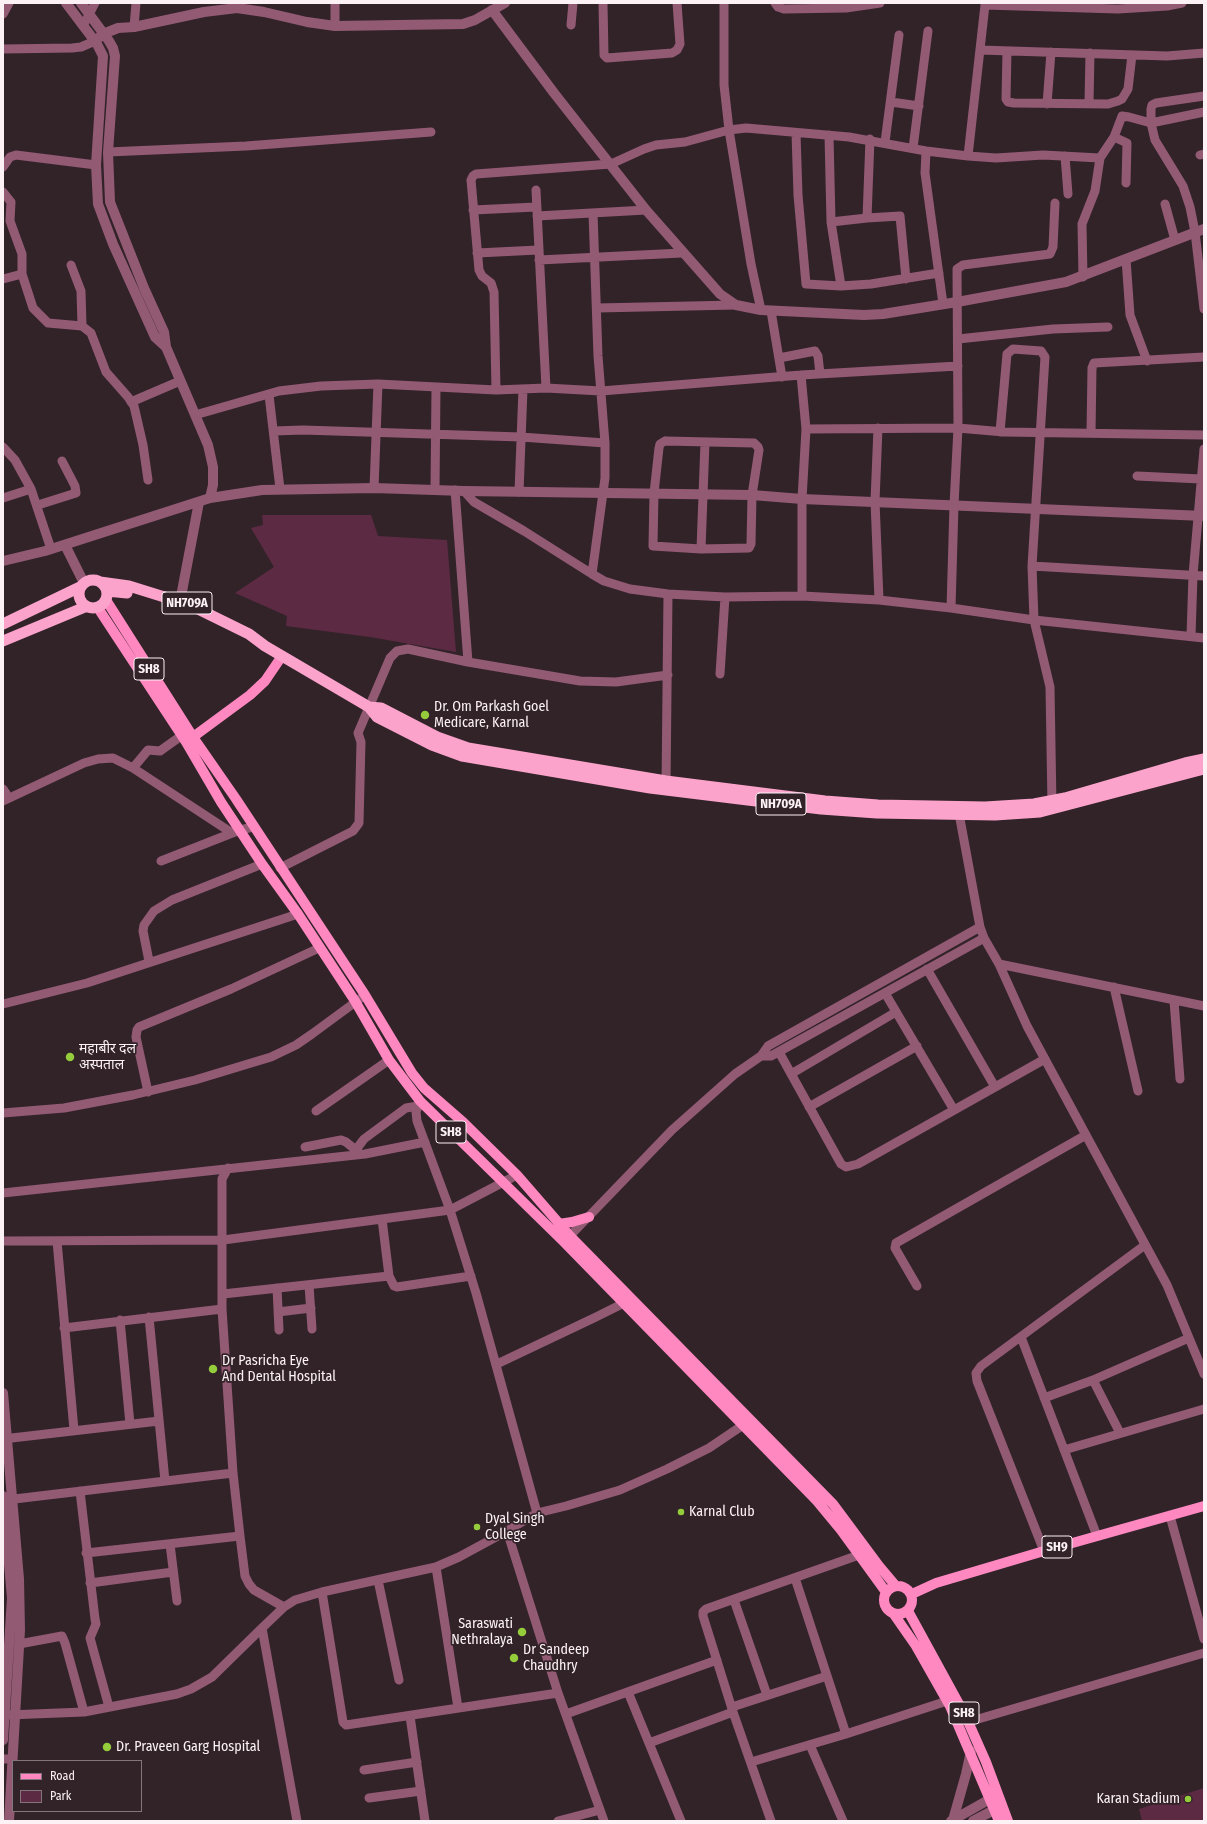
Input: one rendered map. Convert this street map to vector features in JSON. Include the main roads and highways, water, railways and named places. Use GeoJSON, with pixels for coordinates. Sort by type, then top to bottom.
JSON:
{"type":"FeatureCollection","features":[{"type":"Feature","properties":{"kind":"highway","name":"NH709A"},"geometry":{"type":"LineString","coordinates":[[3,624],[82,585],[89,580],[104,591],[129,586],[180,604],[248,634],[265,646],[369,707],[381,708],[437,737],[468,748],[666,785],[825,801],[958,811],[985,807],[1034,804],[1052,805],[1204,769]]}},
{"type":"Feature","properties":{"kind":"highway"},"geometry":{"type":"LineString","coordinates":[[82,585],[78,598],[85,607],[90,609],[98,608],[104,591]]}},
{"type":"Feature","properties":{"kind":"highway"},"geometry":{"type":"LineString","coordinates":[[3,641],[85,607]]}},
{"type":"Feature","properties":{"kind":"highway","name":"NH709A"},"geometry":{"type":"LineString","coordinates":[[1052,805],[1185,763],[1204,759]]}},
{"type":"Feature","properties":{"kind":"main road","name":"SH8"},"geometry":{"type":"LineString","coordinates":[[104,591],[166,703],[181,736],[236,832],[262,864],[298,914],[375,1033],[389,1060],[419,1103],[502,1182],[567,1239],[746,1422],[833,1504],[878,1566],[895,1585],[906,1587],[912,1594]]}},
{"type":"Feature","properties":{"kind":"main road","name":"SH8"},"geometry":{"type":"LineString","coordinates":[[98,608],[166,703],[193,737],[236,799],[365,995],[412,1073],[424,1088],[463,1122],[517,1175],[559,1224],[567,1239]]}},
{"type":"Feature","properties":{"kind":"main road"},"geometry":{"type":"LineString","coordinates":[[193,737],[250,695],[265,681],[282,656]]}},
{"type":"Feature","properties":{"kind":"main road"},"geometry":{"type":"LineString","coordinates":[[332,966],[342,961]]}},
{"type":"Feature","properties":{"kind":"main road"},"geometry":{"type":"LineString","coordinates":[[375,1033],[386,1029]]}},
{"type":"Feature","properties":{"kind":"main road"},"geometry":{"type":"LineString","coordinates":[[559,1224],[588,1217]]}},
{"type":"Feature","properties":{"kind":"main road","name":"SH8"},"geometry":{"type":"LineString","coordinates":[[746,1422],[817,1501],[886,1592],[884,1603],[886,1608],[893,1613],[916,1646],[947,1700],[970,1751],[995,1800],[1008,1821]]}},
{"type":"Feature","properties":{"kind":"main road","name":"SH9"},"geometry":{"type":"LineString","coordinates":[[912,1594],[936,1583],[1044,1550],[1204,1506]]}},
{"type":"Feature","properties":{"kind":"main road"},"geometry":{"type":"LineString","coordinates":[[886,1592],[890,1587],[895,1585]]}},
{"type":"Feature","properties":{"kind":"main road"},"geometry":{"type":"LineString","coordinates":[[893,1613],[902,1614],[908,1611],[913,1602],[912,1594]]}},
{"type":"Feature","properties":{"kind":"main road","name":"SH8"},"geometry":{"type":"LineString","coordinates":[[908,1611],[968,1722],[986,1762],[995,1800]]}},
{"type":"Feature","properties":{"kind":"main road"},"geometry":{"type":"LineString","coordinates":[[994,1810],[999,1821]]}},
{"type":"Feature","properties":{"kind":"place","name":"Dr. Om Parkash Goel Medicare, Karnal"},"geometry":{"type":"Point","coordinates":[425,715]}},
{"type":"Feature","properties":{"kind":"place","name":"महाबीर दल अस्पताल"},"geometry":{"type":"Point","coordinates":[70,1057]}},
{"type":"Feature","properties":{"kind":"place","name":"Dr Pasricha Eye And Dental Hospital"},"geometry":{"type":"Point","coordinates":[213,1369]}},
{"type":"Feature","properties":{"kind":"place","name":"Karnal Club"},"geometry":{"type":"Point","coordinates":[681,1512]}},
{"type":"Feature","properties":{"kind":"place","name":"Dyal Singh College"},"geometry":{"type":"Point","coordinates":[477,1527]}},
{"type":"Feature","properties":{"kind":"place","name":"Saraswati Nethralaya"},"geometry":{"type":"Point","coordinates":[522,1632]}},
{"type":"Feature","properties":{"kind":"place","name":"Dr Sandeep Chaudhry"},"geometry":{"type":"Point","coordinates":[514,1658]}},
{"type":"Feature","properties":{"kind":"place","name":"Dr. Praveen Garg Hospital"},"geometry":{"type":"Point","coordinates":[107,1747]}},
{"type":"Feature","properties":{"kind":"place","name":"Karan Stadium"},"geometry":{"type":"Point","coordinates":[1188,1799]}}]}
